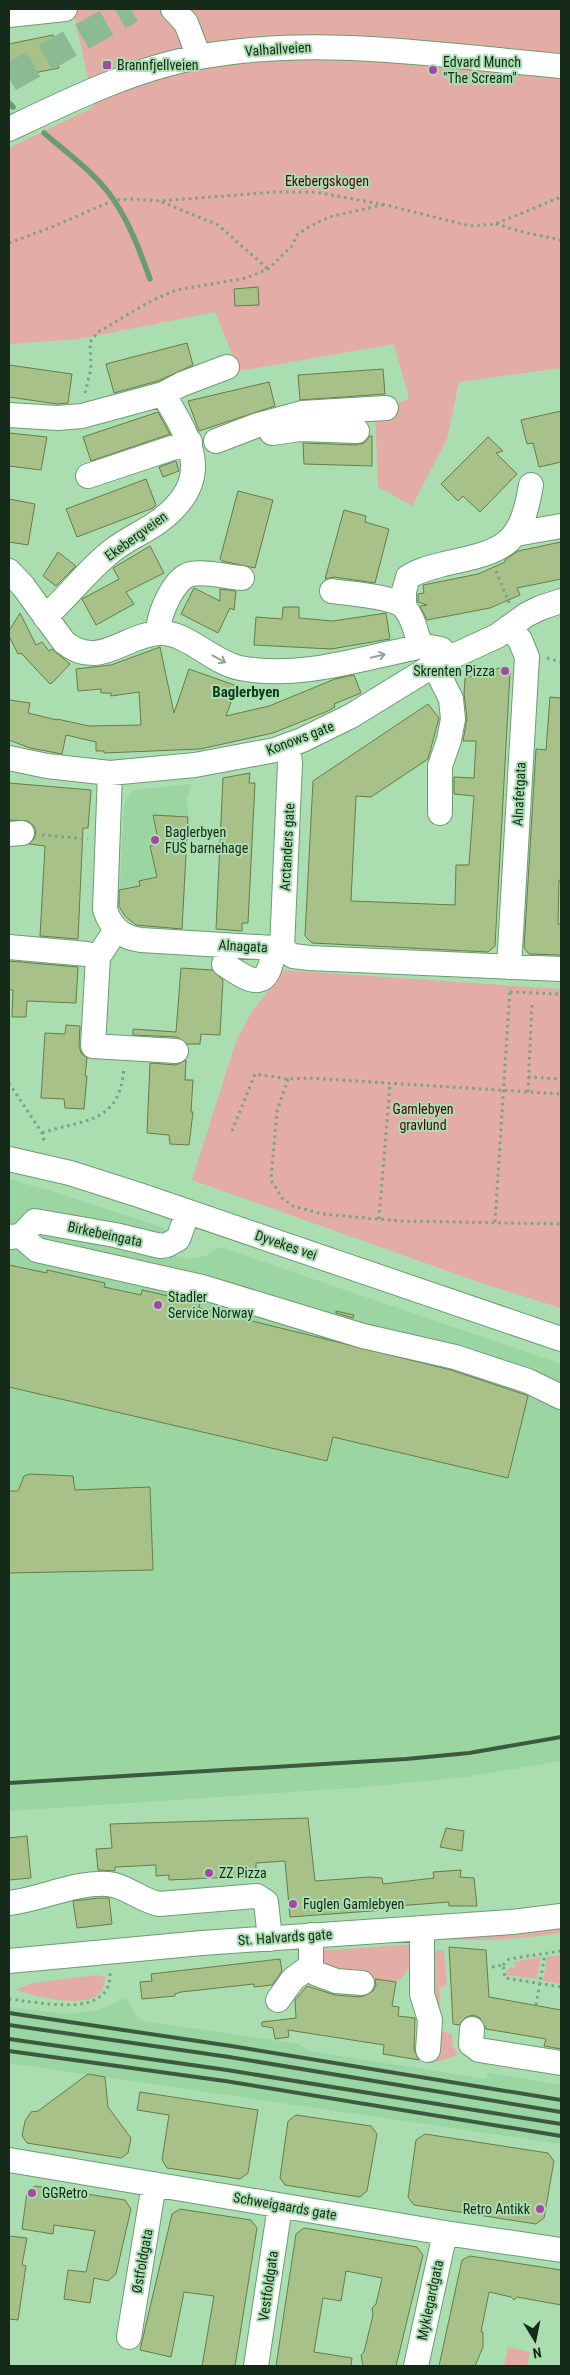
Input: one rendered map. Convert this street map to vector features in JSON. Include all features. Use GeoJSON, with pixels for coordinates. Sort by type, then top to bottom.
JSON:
{"type":"FeatureCollection","features":[{"type":"Feature","properties":{"kind":"street"},"geometry":{"type":"LineString","coordinates":[[9,16],[66,9]]}},
{"type":"Feature","properties":{"kind":"street"},"geometry":{"type":"LineString","coordinates":[[173,9],[186,23],[199,57]]}},
{"type":"Feature","properties":{"kind":"street","name":"Valhallveien"},"geometry":{"type":"LineString","coordinates":[[9,127],[118,81],[199,57],[289,46],[340,46],[561,66]]}},
{"type":"Feature","properties":{"kind":"street"},"geometry":{"type":"LineString","coordinates":[[9,415],[58,418],[82,416],[163,394],[182,384],[227,367]]}},
{"type":"Feature","properties":{"kind":"street","name":"Ekebergveien"},"geometry":{"type":"LineString","coordinates":[[45,617],[112,551],[158,522],[178,506],[190,486],[194,474],[191,446],[163,394]]}},
{"type":"Feature","properties":{"kind":"street"},"geometry":{"type":"LineString","coordinates":[[216,441],[258,425],[302,413],[386,408]]}},
{"type":"Feature","properties":{"kind":"street"},"geometry":{"type":"LineString","coordinates":[[88,476],[191,446],[216,441],[300,429],[356,431]]}},
{"type":"Feature","properties":{"kind":"street"},"geometry":{"type":"LineString","coordinates":[[404,607],[408,577],[420,569],[489,553],[509,541],[520,528],[527,507],[531,485]]}},
{"type":"Feature","properties":{"kind":"street"},"geometry":{"type":"LineString","coordinates":[[516,534],[561,526]]}},
{"type":"Feature","properties":{"kind":"street"},"geometry":{"type":"LineString","coordinates":[[9,571],[64,642],[73,649],[87,653],[105,651],[158,633],[171,635],[192,648],[240,668],[317,669],[435,657]]}},
{"type":"Feature","properties":{"kind":"street"},"geometry":{"type":"LineString","coordinates":[[158,633],[158,625],[165,604],[188,576],[198,574],[242,578]]}},
{"type":"Feature","properties":{"kind":"street"},"geometry":{"type":"LineString","coordinates":[[332,591],[389,600],[404,607],[435,657],[451,698],[454,718],[440,766],[440,813]]}},
{"type":"Feature","properties":{"kind":"street","name":"Konows gate"},"geometry":{"type":"LineString","coordinates":[[9,758],[47,766],[110,773],[165,769],[230,760],[288,745],[351,716],[416,678],[435,657],[497,636],[510,616],[561,601]]}},
{"type":"Feature","properties":{"kind":"street","name":"Alnafetgata"},"geometry":{"type":"LineString","coordinates":[[510,616],[527,657],[510,967]]}},
{"type":"Feature","properties":{"kind":"street","name":"Arctanders gate"},"geometry":{"type":"LineString","coordinates":[[224,964],[244,978],[262,979],[267,976],[278,948],[290,763],[288,745]]}},
{"type":"Feature","properties":{"kind":"street"},"geometry":{"type":"LineString","coordinates":[[110,773],[104,900],[106,915],[116,930],[98,956],[94,1046],[176,1051]]}},
{"type":"Feature","properties":{"kind":"street","name":"Alnagata"},"geometry":{"type":"LineString","coordinates":[[116,930],[128,937],[141,940],[278,948],[293,956],[309,958],[561,969]]}},
{"type":"Feature","properties":{"kind":"street"},"geometry":{"type":"LineString","coordinates":[[9,947],[98,956]]}},
{"type":"Feature","properties":{"kind":"street","name":"Dyvekes vei"},"geometry":{"type":"LineString","coordinates":[[9,1159],[70,1173],[561,1339]]}},
{"type":"Feature","properties":{"kind":"street","name":"Birkebeingata"},"geometry":{"type":"LineString","coordinates":[[15,1237],[35,1221],[107,1233],[154,1245],[167,1245],[174,1242],[180,1234],[188,1212]]}},
{"type":"Feature","properties":{"kind":"street"},"geometry":{"type":"LineString","coordinates":[[15,1237],[37,1250],[202,1287],[363,1336],[456,1357],[528,1381],[561,1397]]}},
{"type":"Feature","properties":{"kind":"street"},"geometry":{"type":"LineString","coordinates":[[9,1903],[34,1899],[80,1886],[100,1884],[126,1889],[150,1902],[159,1904],[257,1896],[266,1902],[270,1939]]}},
{"type":"Feature","properties":{"kind":"street","name":"St. Halvards gate"},"geometry":{"type":"LineString","coordinates":[[9,1961],[311,1935],[502,1923],[561,1916]]}},
{"type":"Feature","properties":{"kind":"street"},"geometry":{"type":"LineString","coordinates":[[422,1928],[422,1994],[430,2020],[428,2050]]}},
{"type":"Feature","properties":{"kind":"street"},"geometry":{"type":"LineString","coordinates":[[311,1935],[311,1966],[315,1973],[328,1979],[362,1983]]}},
{"type":"Feature","properties":{"kind":"street"},"geometry":{"type":"LineString","coordinates":[[9,1952],[48,1957]]}},
{"type":"Feature","properties":{"kind":"street"},"geometry":{"type":"LineString","coordinates":[[278,2000],[293,1979],[311,1966]]}},
{"type":"Feature","properties":{"kind":"street"},"geometry":{"type":"LineString","coordinates":[[472,2029],[471,2044],[479,2050],[561,2063]]}},
{"type":"Feature","properties":{"kind":"street","name":"Schweigaards gate"},"geometry":{"type":"LineString","coordinates":[[9,2160],[445,2234],[561,2250]]}},
{"type":"Feature","properties":{"kind":"street","name":"Østfoldgata"},"geometry":{"type":"LineString","coordinates":[[129,2337],[154,2184]]}},
{"type":"Feature","properties":{"kind":"street","name":"Vestfoldgata"},"geometry":{"type":"LineString","coordinates":[[256,2366],[280,2206]]}},
{"type":"Feature","properties":{"kind":"street","name":"Myklegardgata"},"geometry":{"type":"LineString","coordinates":[[416,2366],[445,2234]]}},
{"type":"Feature","properties":{"kind":"path"},"geometry":{"type":"LineString","coordinates":[[9,243],[114,200],[134,198],[161,201],[274,192],[314,192],[386,205],[470,226],[495,224],[561,197]]}},
{"type":"Feature","properties":{"kind":"path"},"geometry":{"type":"LineString","coordinates":[[161,201],[218,224],[268,269]]}},
{"type":"Feature","properties":{"kind":"path"},"geometry":{"type":"LineString","coordinates":[[82,416],[91,369],[90,342],[98,332],[149,302],[176,290],[246,278],[268,269],[292,246],[297,236],[307,228],[329,218],[386,205]]}},
{"type":"Feature","properties":{"kind":"path"},"geometry":{"type":"LineString","coordinates":[[495,224],[561,240]]}},
{"type":"Feature","properties":{"kind":"path"},"geometry":{"type":"LineString","coordinates":[[489,553],[510,616]]}},
{"type":"Feature","properties":{"kind":"path"},"geometry":{"type":"LineString","coordinates":[[15,833],[96,840]]}},
{"type":"Feature","properties":{"kind":"path"},"geometry":{"type":"LineString","coordinates":[[495,1222],[510,967]]}},
{"type":"Feature","properties":{"kind":"path"},"geometry":{"type":"LineString","coordinates":[[510,992],[561,994]]}},
{"type":"Feature","properties":{"kind":"path"},"geometry":{"type":"LineString","coordinates":[[528,1092],[532,1004]]}},
{"type":"Feature","properties":{"kind":"path"},"geometry":{"type":"LineString","coordinates":[[42,1132],[92,1118],[105,1112],[119,1097],[124,1073]]}},
{"type":"Feature","properties":{"kind":"path"},"geometry":{"type":"LineString","coordinates":[[232,1130],[255,1074],[288,1079],[309,1078],[561,1094]]}},
{"type":"Feature","properties":{"kind":"path"},"geometry":{"type":"LineString","coordinates":[[528,1077],[561,1079]]}},
{"type":"Feature","properties":{"kind":"path"},"geometry":{"type":"LineString","coordinates":[[288,1079],[277,1111],[271,1180],[282,1198],[303,1209],[322,1214],[379,1219],[561,1224]]}},
{"type":"Feature","properties":{"kind":"path"},"geometry":{"type":"LineString","coordinates":[[9,1083],[42,1132],[45,1144]]}},
{"type":"Feature","properties":{"kind":"path"},"geometry":{"type":"LineString","coordinates":[[379,1219],[390,1084]]}},
{"type":"Feature","properties":{"kind":"path"},"geometry":{"type":"LineString","coordinates":[[492,1967],[503,1966],[509,1959],[561,1951]]}},
{"type":"Feature","properties":{"kind":"path"},"geometry":{"type":"LineString","coordinates":[[536,2005],[545,1954]]}},
{"type":"Feature","properties":{"kind":"path"},"geometry":{"type":"LineString","coordinates":[[503,1966],[505,1978],[561,1987]]}},
{"type":"Feature","properties":{"kind":"path"},"geometry":{"type":"LineString","coordinates":[[9,1999],[66,2004],[93,2002],[103,1997],[109,1988],[110,1969]]}},
{"type":"Feature","properties":{"kind":"shaded area","name":"Baglerbyen FUS barnehage"},"geometry":{"type":"Polygon","coordinates":[[[192,784],[187,797],[188,817],[182,929],[141,927],[127,919],[119,906],[124,803],[133,790],[192,784]]]}},
{"type":"Feature","properties":{"kind":"shaded area"},"geometry":{"type":"Polygon","coordinates":[[[9,1179],[164,1228],[174,1255],[189,1259],[206,1256],[220,1247],[561,1364],[561,1761],[466,1777],[367,1787],[9,1811],[9,1179]]]}},
{"type":"Feature","properties":{"kind":"shaded area"},"geometry":{"type":"Polygon","coordinates":[[[126,1998],[138,2018],[144,2021],[299,2044],[309,2051],[486,2079],[488,2072],[561,2085],[561,2144],[9,2063],[9,2007],[68,2014],[98,2010],[126,1998]]]}},
{"type":"Feature","properties":{"kind":"green space","name":"Ekebergskogen"},"geometry":{"type":"Polygon","coordinates":[[[73,9],[561,9],[561,368],[459,382],[447,439],[412,506],[378,487],[375,411],[409,399],[394,344],[239,371],[215,312],[79,339],[9,344],[9,148],[94,107],[73,9]]]}},
{"type":"Feature","properties":{"kind":"green space","name":"Gamlebyen gravlund"},"geometry":{"type":"Polygon","coordinates":[[[282,970],[561,989],[561,1308],[484,1284],[192,1180],[236,1041],[253,1010],[276,981],[282,970]]]}},
{"type":"Feature","properties":{"kind":"green space"},"geometry":{"type":"Polygon","coordinates":[[[561,1927],[561,1933],[513,1939],[433,1939],[561,1927]]]}},
{"type":"Feature","properties":{"kind":"green space"},"geometry":{"type":"Polygon","coordinates":[[[417,1944],[408,1970],[396,1982],[327,1972],[316,1951],[417,1944]]]}},
{"type":"Feature","properties":{"kind":"green space"},"geometry":{"type":"Polygon","coordinates":[[[444,1950],[447,1986],[439,1987],[442,2031],[452,2034],[453,2046],[458,2055],[433,2063],[435,2031],[431,1952],[444,1950]]]}},
{"type":"Feature","properties":{"kind":"green space"},"geometry":{"type":"Polygon","coordinates":[[[561,1955],[561,1984],[543,1981],[547,1957],[561,1955]]]}},
{"type":"Feature","properties":{"kind":"green space"},"geometry":{"type":"Polygon","coordinates":[[[541,1957],[537,1979],[506,1975],[507,1970],[511,1967],[515,1969],[514,1962],[541,1957]]]}},
{"type":"Feature","properties":{"kind":"green space"},"geometry":{"type":"Polygon","coordinates":[[[97,1975],[105,1977],[104,1987],[97,1995],[87,2000],[62,2000],[15,1990],[32,1983],[97,1975]]]}},
{"type":"Feature","properties":{"kind":"green space"},"geometry":{"type":"Polygon","coordinates":[[[508,2347],[530,2352],[527,2366],[504,2366],[508,2347]]]}},
{"type":"Feature","properties":{"kind":"building"},"geometry":{"type":"Polygon","coordinates":[[[53,35],[59,68],[9,78],[9,44],[53,35]]]}},
{"type":"Feature","properties":{"kind":"building"},"geometry":{"type":"Polygon","coordinates":[[[258,287],[259,305],[235,306],[234,289],[258,287]]]}},
{"type":"Feature","properties":{"kind":"building"},"geometry":{"type":"Polygon","coordinates":[[[187,343],[193,365],[158,381],[114,393],[106,364],[187,343]]]}},
{"type":"Feature","properties":{"kind":"building"},"geometry":{"type":"Polygon","coordinates":[[[9,365],[72,374],[68,403],[57,404],[9,397],[9,365]]]}},
{"type":"Feature","properties":{"kind":"building"},"geometry":{"type":"Polygon","coordinates":[[[383,369],[385,394],[300,400],[298,375],[383,369]]]}},
{"type":"Feature","properties":{"kind":"building"},"geometry":{"type":"Polygon","coordinates":[[[269,382],[275,406],[199,431],[188,401],[269,382]]]}},
{"type":"Feature","properties":{"kind":"building"},"geometry":{"type":"Polygon","coordinates":[[[561,411],[561,462],[539,467],[533,443],[527,444],[521,420],[561,411]]]}},
{"type":"Feature","properties":{"kind":"building"},"geometry":{"type":"Polygon","coordinates":[[[158,412],[170,434],[91,461],[83,437],[158,412]]]}},
{"type":"Feature","properties":{"kind":"building"},"geometry":{"type":"Polygon","coordinates":[[[9,433],[47,437],[41,470],[9,466],[9,433]]]}},
{"type":"Feature","properties":{"kind":"building"},"geometry":{"type":"Polygon","coordinates":[[[372,436],[372,466],[304,464],[303,443],[357,445],[364,443],[372,436]]]}},
{"type":"Feature","properties":{"kind":"building"},"geometry":{"type":"Polygon","coordinates":[[[488,437],[503,451],[496,453],[517,474],[480,512],[463,496],[458,501],[441,484],[488,437]]]}},
{"type":"Feature","properties":{"kind":"building"},"geometry":{"type":"Polygon","coordinates":[[[176,461],[179,471],[163,477],[159,467],[176,461]]]}},
{"type":"Feature","properties":{"kind":"building"},"geometry":{"type":"Polygon","coordinates":[[[146,479],[156,505],[153,508],[77,537],[66,509],[146,479]]]}},
{"type":"Feature","properties":{"kind":"building"},"geometry":{"type":"Polygon","coordinates":[[[238,491],[273,500],[255,568],[220,559],[238,491]]]}},
{"type":"Feature","properties":{"kind":"building"},"geometry":{"type":"Polygon","coordinates":[[[9,499],[35,504],[28,545],[9,542],[9,499]]]}},
{"type":"Feature","properties":{"kind":"building"},"geometry":{"type":"Polygon","coordinates":[[[344,510],[366,516],[365,522],[389,529],[375,583],[334,577],[325,579],[344,510]]]}},
{"type":"Feature","properties":{"kind":"building"},"geometry":{"type":"Polygon","coordinates":[[[561,542],[561,579],[517,588],[520,595],[490,608],[427,620],[420,606],[427,605],[418,602],[418,594],[424,593],[423,585],[478,574],[505,562],[505,560],[518,551],[561,542]]]}},
{"type":"Feature","properties":{"kind":"building"},"geometry":{"type":"Polygon","coordinates":[[[150,546],[164,573],[126,592],[134,604],[96,625],[82,599],[119,579],[113,568],[150,546]]]}},
{"type":"Feature","properties":{"kind":"building"},"geometry":{"type":"Polygon","coordinates":[[[58,552],[76,566],[56,586],[43,576],[58,552]]]}},
{"type":"Feature","properties":{"kind":"building"},"geometry":{"type":"Polygon","coordinates":[[[194,588],[220,601],[220,589],[236,591],[234,610],[230,608],[218,633],[181,614],[194,588]]]}},
{"type":"Feature","properties":{"kind":"building"},"geometry":{"type":"Polygon","coordinates":[[[283,607],[299,607],[299,618],[333,621],[386,613],[390,639],[331,649],[254,645],[256,617],[282,619],[283,607]]]}},
{"type":"Feature","properties":{"kind":"building"},"geometry":{"type":"Polygon","coordinates":[[[20,613],[36,645],[42,642],[49,651],[52,649],[70,664],[50,684],[21,653],[18,654],[9,636],[9,631],[20,613]]]}},
{"type":"Feature","properties":{"kind":"building"},"geometry":{"type":"Polygon","coordinates":[[[160,647],[174,713],[189,669],[237,686],[226,716],[269,706],[335,679],[354,675],[361,693],[334,704],[335,707],[328,711],[273,733],[200,749],[104,753],[104,751],[96,751],[96,742],[66,735],[62,754],[30,748],[9,740],[9,700],[30,703],[28,713],[57,720],[89,726],[141,725],[139,692],[111,696],[111,693],[101,693],[101,689],[78,691],[76,669],[111,665],[160,647]]]}},
{"type":"Feature","properties":{"kind":"building"},"geometry":{"type":"Polygon","coordinates":[[[503,667],[510,673],[495,946],[488,952],[312,943],[305,936],[313,781],[428,704],[439,718],[428,759],[371,797],[356,796],[351,901],[455,905],[456,865],[469,865],[474,796],[454,794],[454,777],[474,778],[476,741],[463,741],[467,718],[464,694],[465,678],[503,667]]]}},
{"type":"Feature","properties":{"kind":"building"},"geometry":{"type":"Polygon","coordinates":[[[550,697],[561,698],[561,881],[559,880],[558,924],[561,924],[561,955],[529,954],[524,948],[536,749],[546,750],[550,697]]]}},
{"type":"Feature","properties":{"kind":"building"},"geometry":{"type":"Polygon","coordinates":[[[250,773],[249,783],[255,783],[248,923],[242,923],[242,931],[216,929],[223,778],[250,773]]]}},
{"type":"Feature","properties":{"kind":"building"},"geometry":{"type":"Polygon","coordinates":[[[9,783],[91,790],[88,828],[83,828],[78,939],[40,936],[45,846],[29,844],[34,839],[36,832],[34,826],[28,821],[9,820],[9,783]]]}},
{"type":"Feature","properties":{"kind":"building"},"geometry":{"type":"Polygon","coordinates":[[[153,815],[188,817],[182,929],[136,925],[125,916],[119,906],[119,890],[140,886],[139,881],[157,877],[150,846],[159,844],[153,815]]]}},
{"type":"Feature","properties":{"kind":"building"},"geometry":{"type":"Polygon","coordinates":[[[9,961],[78,967],[76,1003],[27,1001],[26,1017],[12,1017],[13,990],[9,990],[9,961]]]}},
{"type":"Feature","properties":{"kind":"building"},"geometry":{"type":"Polygon","coordinates":[[[181,968],[212,970],[223,980],[220,1035],[201,1034],[200,1044],[187,1044],[177,1037],[133,1035],[133,1029],[176,1032],[181,968]]]}},
{"type":"Feature","properties":{"kind":"building"},"geometry":{"type":"Polygon","coordinates":[[[66,1025],[80,1026],[79,1046],[81,1053],[87,1058],[84,1109],[65,1108],[64,1099],[41,1098],[45,1033],[65,1034],[66,1025]]]}},
{"type":"Feature","properties":{"kind":"building"},"geometry":{"type":"Polygon","coordinates":[[[186,1060],[185,1080],[193,1080],[191,1112],[193,1112],[189,1145],[170,1144],[169,1135],[147,1133],[150,1063],[176,1065],[186,1060]]]}},
{"type":"Feature","properties":{"kind":"building"},"geometry":{"type":"Polygon","coordinates":[[[9,1265],[47,1273],[47,1270],[105,1283],[104,1287],[141,1295],[142,1290],[200,1303],[199,1308],[451,1370],[528,1396],[508,1478],[333,1437],[327,1461],[9,1387],[9,1265]]]}},
{"type":"Feature","properties":{"kind":"building"},"geometry":{"type":"Polygon","coordinates":[[[336,1311],[354,1315],[353,1318],[336,1313],[336,1311]]]}},
{"type":"Feature","properties":{"kind":"building"},"geometry":{"type":"Polygon","coordinates":[[[30,1474],[73,1476],[75,1490],[150,1487],[153,1570],[9,1573],[9,1491],[18,1491],[24,1476],[30,1474]]]}},
{"type":"Feature","properties":{"kind":"building"},"geometry":{"type":"Polygon","coordinates":[[[308,1818],[315,1881],[370,1877],[382,1878],[383,1884],[434,1878],[433,1872],[461,1870],[460,1877],[474,1878],[477,1906],[449,1906],[449,1902],[384,1907],[385,1910],[290,1917],[285,1861],[256,1863],[256,1876],[169,1880],[169,1875],[156,1876],[156,1865],[115,1867],[115,1871],[98,1870],[96,1849],[112,1848],[110,1824],[308,1818]]]}},
{"type":"Feature","properties":{"kind":"building"},"geometry":{"type":"Polygon","coordinates":[[[446,1828],[464,1831],[462,1851],[440,1847],[446,1828]]]}},
{"type":"Feature","properties":{"kind":"building"},"geometry":{"type":"Polygon","coordinates":[[[27,1836],[31,1878],[9,1880],[9,1838],[27,1836]]]}},
{"type":"Feature","properties":{"kind":"building"},"geometry":{"type":"Polygon","coordinates":[[[109,1898],[112,1924],[77,1928],[73,1901],[109,1898]]]}},
{"type":"Feature","properties":{"kind":"building"},"geometry":{"type":"Polygon","coordinates":[[[449,1947],[486,1950],[489,1997],[561,2010],[561,2049],[544,2046],[546,2039],[486,2029],[480,2018],[473,2015],[466,2017],[459,2025],[453,2024],[449,1947]]]}},
{"type":"Feature","properties":{"kind":"building"},"geometry":{"type":"Polygon","coordinates":[[[280,1959],[282,1971],[272,1985],[254,1987],[254,1984],[181,1992],[175,1994],[175,1996],[142,1999],[140,1982],[152,1981],[151,1974],[280,1959]]]}},
{"type":"Feature","properties":{"kind":"building"},"geometry":{"type":"Polygon","coordinates":[[[375,1979],[396,1982],[392,2006],[399,2007],[398,2016],[415,2018],[414,2050],[419,2060],[383,2054],[384,2045],[288,2030],[289,2037],[275,2039],[273,2028],[262,2026],[262,2022],[296,2018],[295,2000],[307,1986],[335,1995],[361,1997],[373,1991],[376,1985],[375,1979]]]}},
{"type":"Feature","properties":{"kind":"building"},"geometry":{"type":"Polygon","coordinates":[[[88,2074],[105,2077],[108,2107],[131,2138],[128,2153],[121,2158],[27,2143],[22,2136],[25,2121],[31,2112],[38,2111],[88,2074]]]}},
{"type":"Feature","properties":{"kind":"building"},"geometry":{"type":"Polygon","coordinates":[[[140,2092],[258,2110],[248,2173],[240,2179],[167,2168],[162,2160],[169,2115],[137,2110],[140,2092]]]}},
{"type":"Feature","properties":{"kind":"building"},"geometry":{"type":"Polygon","coordinates":[[[296,2115],[371,2126],[377,2134],[367,2191],[360,2197],[285,2185],[280,2178],[288,2121],[296,2115]]]}},
{"type":"Feature","properties":{"kind":"building"},"geometry":{"type":"Polygon","coordinates":[[[425,2134],[548,2153],[554,2161],[544,2218],[536,2224],[414,2205],[408,2197],[416,2140],[425,2134]]]}},
{"type":"Feature","properties":{"kind":"building"},"geometry":{"type":"Polygon","coordinates":[[[35,2186],[125,2200],[131,2209],[116,2274],[108,2281],[94,2278],[90,2303],[64,2299],[68,2270],[86,2272],[95,2231],[54,2225],[53,2234],[22,2229],[27,2192],[35,2186]]]}},
{"type":"Feature","properties":{"kind":"building"},"geometry":{"type":"Polygon","coordinates":[[[180,2209],[251,2220],[257,2228],[235,2366],[202,2366],[214,2296],[184,2292],[171,2357],[140,2350],[172,2214],[180,2209]]]}},
{"type":"Feature","properties":{"kind":"building"},"geometry":{"type":"Polygon","coordinates":[[[304,2228],[417,2247],[423,2255],[396,2366],[363,2366],[361,2355],[364,2352],[373,2315],[372,2308],[376,2304],[382,2278],[346,2271],[341,2301],[323,2298],[314,2352],[352,2358],[351,2366],[276,2366],[296,2234],[304,2228]]]}},
{"type":"Feature","properties":{"kind":"building"},"geometry":{"type":"Polygon","coordinates":[[[9,2236],[27,2238],[22,2265],[26,2266],[18,2320],[9,2319],[9,2236]]]}},
{"type":"Feature","properties":{"kind":"building"},"geometry":{"type":"Polygon","coordinates":[[[470,2256],[561,2270],[561,2305],[517,2297],[514,2300],[511,2297],[489,2292],[481,2332],[483,2332],[483,2347],[475,2366],[439,2366],[462,2260],[470,2256]]]}},
{"type":"Feature","properties":{"kind":"waterway"},"geometry":{"type":"LineString","coordinates":[[9,103],[13,107]]}},
{"type":"Feature","properties":{"kind":"waterway"},"geometry":{"type":"LineString","coordinates":[[44,133],[82,165],[108,192],[121,211],[139,249],[150,279]]}},
{"type":"Feature","properties":{"kind":"tunnel"},"geometry":{"type":"LineString","coordinates":[[9,78],[131,9]]}},
{"type":"Feature","properties":{"kind":"railway"},"geometry":{"type":"LineString","coordinates":[[9,1783],[406,1759],[469,1753],[561,1737]]}},
{"type":"Feature","properties":{"kind":"railway"},"geometry":{"type":"LineString","coordinates":[[9,2013],[231,2046],[561,2100]]}},
{"type":"Feature","properties":{"kind":"railway"},"geometry":{"type":"LineString","coordinates":[[9,2025],[229,2057],[561,2112]]}},
{"type":"Feature","properties":{"kind":"railway"},"geometry":{"type":"LineString","coordinates":[[9,2039],[227,2070],[561,2124]]}},
{"type":"Feature","properties":{"kind":"railway"},"geometry":{"type":"LineString","coordinates":[[9,2051],[225,2081],[561,2136]]}},
{"type":"Feature","properties":{"kind":"place","name":"Brannfjellveien"},"geometry":{"type":"Point","coordinates":[107,65]}},
{"type":"Feature","properties":{"kind":"place","name":"Edvard Munch \"The Scream\""},"geometry":{"type":"Point","coordinates":[433,70]}},
{"type":"Feature","properties":{"kind":"place","name":"Skrenten Pizza"},"geometry":{"type":"Point","coordinates":[505,671]}},
{"type":"Feature","properties":{"kind":"place","name":"Baglerbyen FUS barnehage"},"geometry":{"type":"Point","coordinates":[155,840]}},
{"type":"Feature","properties":{"kind":"place","name":"Stadler Service Norway"},"geometry":{"type":"Point","coordinates":[158,1305]}},
{"type":"Feature","properties":{"kind":"place","name":"ZZ Pizza"},"geometry":{"type":"Point","coordinates":[209,1873]}},
{"type":"Feature","properties":{"kind":"place","name":"Fuglen Gamlebyen"},"geometry":{"type":"Point","coordinates":[293,1904]}},
{"type":"Feature","properties":{"kind":"place","name":"GGRetro"},"geometry":{"type":"Point","coordinates":[32,2193]}},
{"type":"Feature","properties":{"kind":"place","name":"Retro Antikk"},"geometry":{"type":"Point","coordinates":[540,2209]}},
{"type":"Feature","properties":{"kind":"district","name":"Baglerbyen"},"geometry":{"type":"Point","coordinates":[246,692]}}]}
